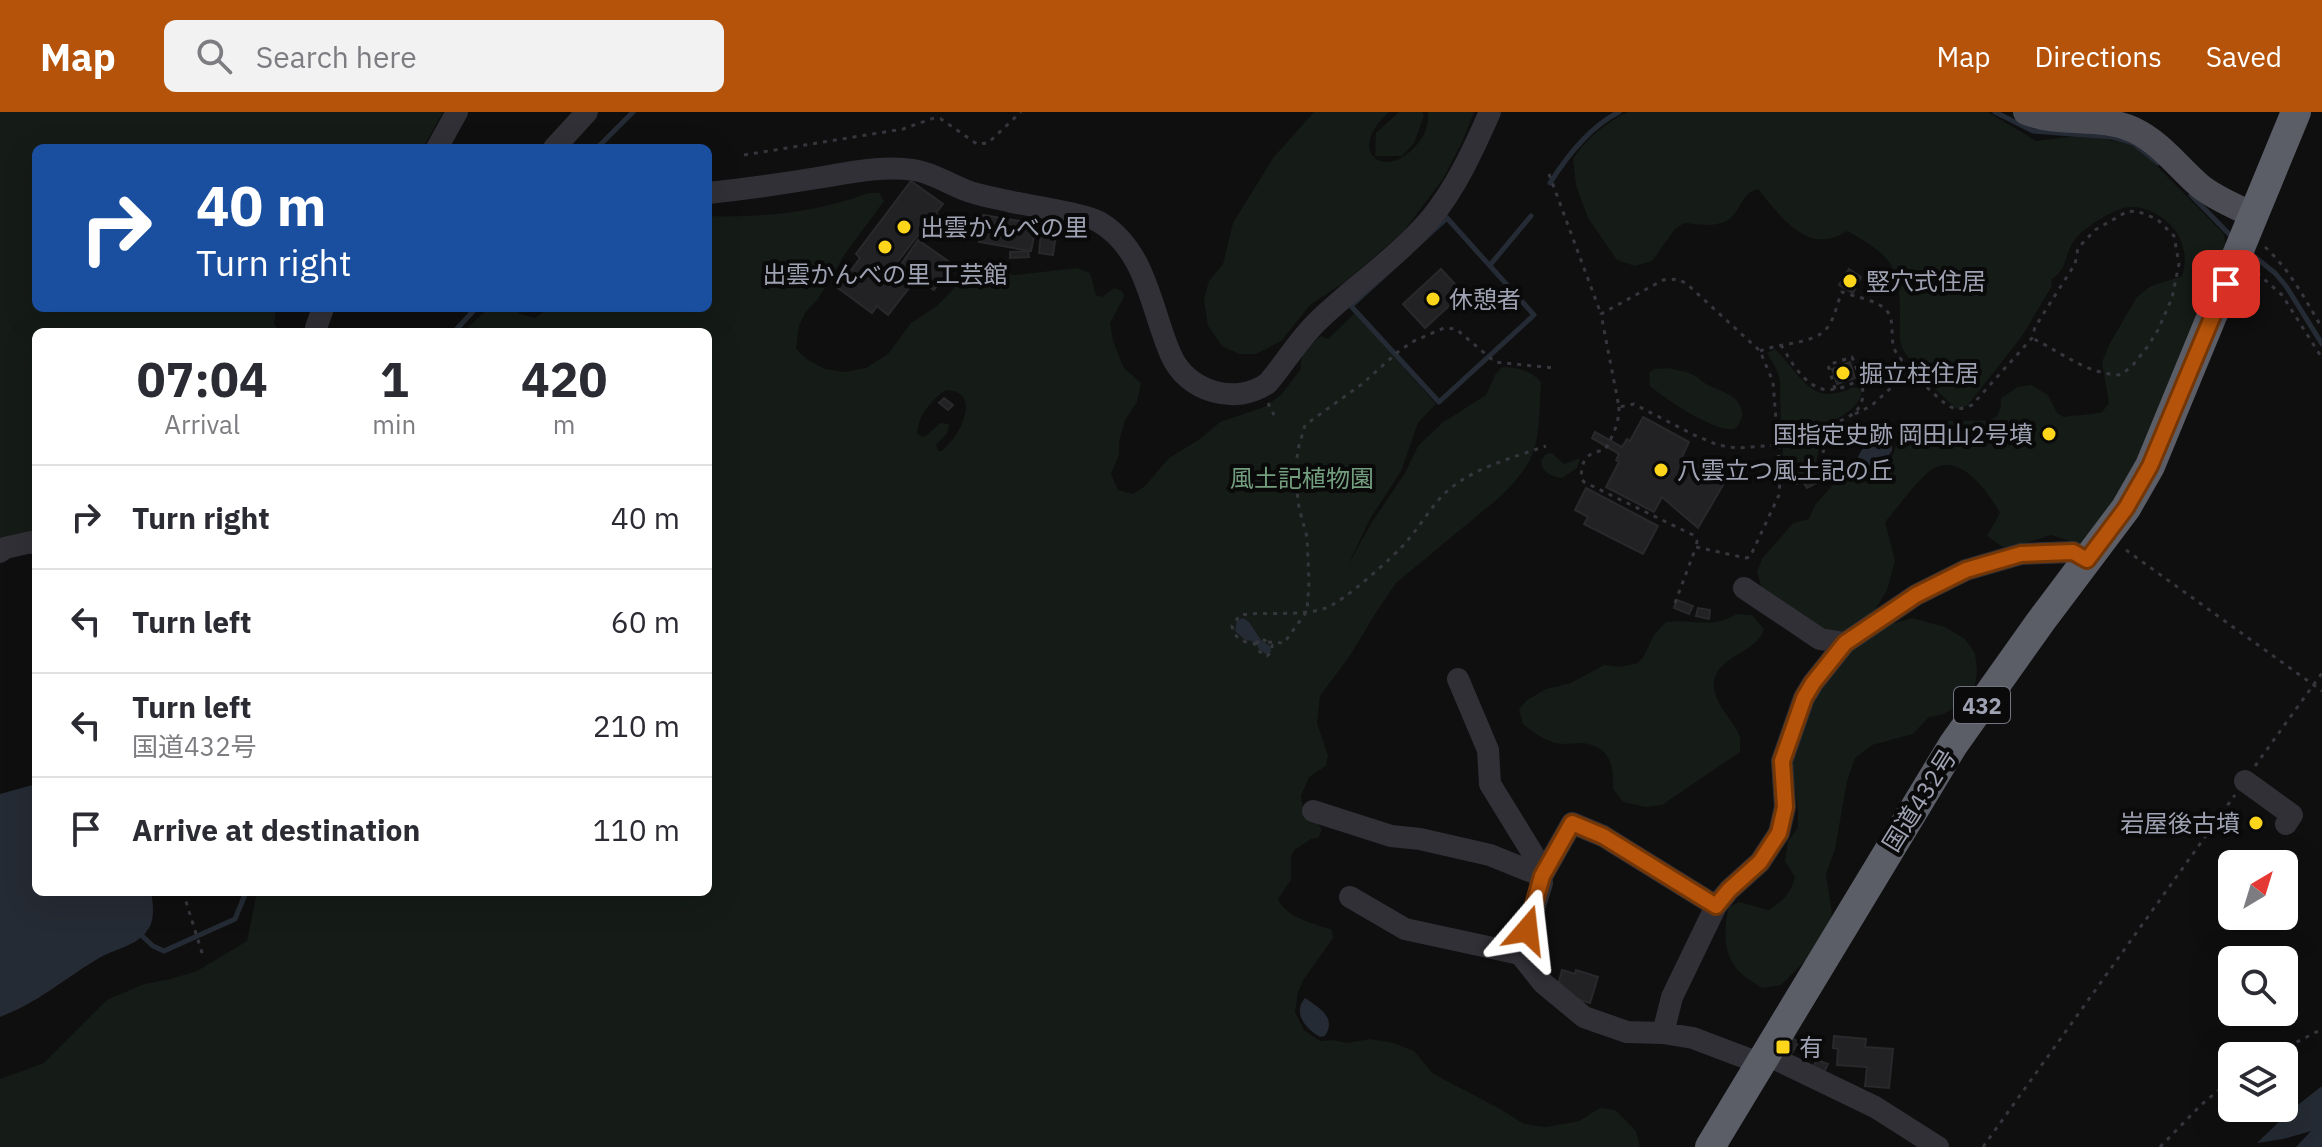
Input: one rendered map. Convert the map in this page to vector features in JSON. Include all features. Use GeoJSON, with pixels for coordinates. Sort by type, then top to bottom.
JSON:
{"type":"FeatureCollection","features":[{"type":"Feature","properties":{"kind":"highway","name":"国道432号"},"geometry":{"type":"LineString","coordinates":[[1710,1147],[1953,745],[2126,508],[2150,466],[2296,112]]}},
{"type":"Feature","properties":{"kind":"main road"},"geometry":{"type":"LineString","coordinates":[[2026,112],[2048,117],[2112,122],[2138,132],[2208,192],[2246,235]]}},
{"type":"Feature","properties":{"kind":"street"},"geometry":{"type":"LineString","coordinates":[[439,144],[457,112]]}},
{"type":"Feature","properties":{"kind":"street"},"geometry":{"type":"LineString","coordinates":[[558,144],[587,112]]}},
{"type":"Feature","properties":{"kind":"street"},"geometry":{"type":"LineString","coordinates":[[712,192],[876,170],[911,170],[935,175],[968,192],[1099,221],[1118,236],[1133,256],[1152,296],[1171,358],[1186,376],[1217,394],[1245,394],[1258,391],[1268,383],[1316,323],[1431,218],[1450,191],[1490,112]]}},
{"type":"Feature","properties":{"kind":"street"},"geometry":{"type":"LineString","coordinates":[[0,552],[32,542]]}},
{"type":"Feature","properties":{"kind":"street"},"geometry":{"type":"LineString","coordinates":[[1663,1033],[1672,997],[1716,906],[1760,862],[1779,833],[1785,807],[1782,761],[1804,698],[1845,643],[1916,595],[1966,570],[2021,554],[2073,552],[2087,560]]}},
{"type":"Feature","properties":{"kind":"street"},"geometry":{"type":"LineString","coordinates":[[1744,588],[1820,639],[1845,643]]}},
{"type":"Feature","properties":{"kind":"street"},"geometry":{"type":"LineString","coordinates":[[1458,679],[1488,750],[1490,784],[1541,867],[1542,883],[1520,954]]}},
{"type":"Feature","properties":{"kind":"street"},"geometry":{"type":"LineString","coordinates":[[2245,781],[2292,815],[2286,824]]}},
{"type":"Feature","properties":{"kind":"street"},"geometry":{"type":"LineString","coordinates":[[1313,811],[1391,836],[1420,839],[1490,855],[1542,876]]}},
{"type":"Feature","properties":{"kind":"street"},"geometry":{"type":"LineString","coordinates":[[1542,876],[1572,823],[1603,836],[1716,906]]}},
{"type":"Feature","properties":{"kind":"street"},"geometry":{"type":"LineString","coordinates":[[1350,897],[1405,929],[1520,954],[1543,983],[1584,1017],[1627,1032],[1693,1038],[1762,1059],[1875,1107],[1938,1147]]}},
{"type":"Feature","properties":{"kind":"path"},"geometry":{"type":"LineString","coordinates":[[744,155],[903,129],[934,118],[941,119],[977,144],[988,143],[1021,112]]}},
{"type":"Feature","properties":{"kind":"path"},"geometry":{"type":"LineString","coordinates":[[1549,174],[1601,314],[1619,407],[1619,423],[1605,450],[1587,455],[1581,478],[1693,535],[1697,541],[1696,547],[1675,603]]}},
{"type":"Feature","properties":{"kind":"path"},"geometry":{"type":"LineString","coordinates":[[1760,351],[1773,345],[1816,336],[1826,330],[1842,292],[1886,310],[1890,315],[1895,351],[1950,407],[1962,409],[1972,405],[2032,338],[2035,327],[2075,264],[2078,248],[2095,230],[2128,211],[2157,219],[2174,236],[2179,264],[2172,298],[2148,346],[2121,375],[2085,367],[2032,338]]}},
{"type":"Feature","properties":{"kind":"path"},"geometry":{"type":"LineString","coordinates":[[2246,235],[2280,260],[2322,328]]}},
{"type":"Feature","properties":{"kind":"path"},"geometry":{"type":"LineString","coordinates":[[2246,235],[2322,358]]}},
{"type":"Feature","properties":{"kind":"path"},"geometry":{"type":"LineString","coordinates":[[1601,314],[1663,280],[1678,279],[1760,351],[1773,382],[1779,495],[1750,557],[1696,547]]}},
{"type":"Feature","properties":{"kind":"path"},"geometry":{"type":"LineString","coordinates":[[1268,642],[1284,643],[1307,611],[1307,537],[1295,475],[1305,425],[1362,384],[1399,351],[1414,341],[1450,327],[1492,360],[1554,368]]}},
{"type":"Feature","properties":{"kind":"path"},"geometry":{"type":"LineString","coordinates":[[1781,345],[1809,383],[1824,389],[1835,389],[1861,380]]}},
{"type":"Feature","properties":{"kind":"path"},"geometry":{"type":"LineString","coordinates":[[1835,389],[1828,365],[1852,357],[1864,393],[1854,415]]}},
{"type":"Feature","properties":{"kind":"path"},"geometry":{"type":"LineString","coordinates":[[1619,407],[1634,404],[1718,445],[1736,448],[1778,445],[1871,406],[1911,370]]}},
{"type":"Feature","properties":{"kind":"path"},"geometry":{"type":"LineString","coordinates":[[1267,400],[1274,415]]}},
{"type":"Feature","properties":{"kind":"path"},"geometry":{"type":"LineString","coordinates":[[1780,480],[1787,479],[1798,484],[1818,477],[1826,438],[1825,427]]}},
{"type":"Feature","properties":{"kind":"path"},"geometry":{"type":"LineString","coordinates":[[1256,644],[1245,642],[1233,632],[1232,626],[1240,615],[1324,609],[1340,602],[1404,545],[1444,494],[1464,478],[1546,446]]}},
{"type":"Feature","properties":{"kind":"path"},"geometry":{"type":"LineString","coordinates":[[2106,536],[2322,691]]}},
{"type":"Feature","properties":{"kind":"path"},"geometry":{"type":"LineString","coordinates":[[1261,638],[1272,645],[1272,651],[1267,656],[1260,652],[1256,644],[1261,638]]}},
{"type":"Feature","properties":{"kind":"path"},"geometry":{"type":"LineString","coordinates":[[1983,1147],[2322,673]]}},
{"type":"Feature","properties":{"kind":"path"},"geometry":{"type":"LineString","coordinates":[[184,896],[203,956]]}},
{"type":"Feature","properties":{"kind":"path"},"geometry":{"type":"LineString","coordinates":[[2297,1042],[2322,1029]]}},
{"type":"Feature","properties":{"kind":"path"},"geometry":{"type":"LineString","coordinates":[[2160,1147],[2218,1091]]}},
{"type":"Feature","properties":{"kind":"green space"},"geometry":{"type":"Polygon","coordinates":[[[0,112],[443,112],[425,144],[32,144],[32,312],[276,312],[274,324],[277,328],[32,328],[32,533],[0,539],[0,112]]]}},
{"type":"Feature","properties":{"kind":"green space"},"geometry":{"type":"Polygon","coordinates":[[[1314,112],[1389,112],[1370,140],[1370,151],[1383,162],[1394,161],[1407,154],[1419,142],[1424,135],[1428,112],[1474,112],[1443,179],[1403,232],[1346,281],[1310,305],[1281,341],[1256,354],[1239,354],[1222,346],[1208,326],[1204,299],[1209,281],[1223,264],[1233,223],[1273,158],[1314,112]]]}},
{"type":"Feature","properties":{"kind":"green space"},"geometry":{"type":"Polygon","coordinates":[[[1399,112],[1422,112],[1424,116],[1414,143],[1402,156],[1375,156],[1376,133],[1399,112]]]}},
{"type":"Feature","properties":{"kind":"green space"},"geometry":{"type":"Polygon","coordinates":[[[1628,112],[1988,112],[2036,141],[2076,136],[2105,139],[2131,145],[2152,161],[2224,234],[2226,250],[2155,441],[2086,546],[2051,535],[2006,549],[1987,536],[2000,513],[1994,504],[1970,475],[1949,465],[1938,466],[1927,473],[1885,522],[1895,561],[1887,590],[1868,622],[1841,636],[1822,631],[1761,586],[1757,572],[1762,559],[1793,523],[1809,519],[1815,505],[1841,476],[1880,472],[1890,461],[1902,434],[1909,429],[1930,430],[1949,421],[1989,421],[1997,416],[2001,398],[2018,387],[2031,385],[2048,395],[2057,413],[2064,417],[2102,412],[2109,403],[2102,362],[2137,297],[2151,286],[2182,276],[2185,260],[2183,249],[2180,238],[2168,222],[2147,210],[2131,207],[2105,216],[2080,234],[2072,244],[2061,270],[2051,280],[2052,286],[2022,336],[1968,405],[1959,410],[1927,379],[1901,345],[1898,284],[1882,254],[1847,231],[1833,238],[1820,239],[1796,230],[1758,189],[1748,194],[1728,220],[1706,225],[1684,223],[1675,229],[1652,261],[1635,266],[1617,260],[1588,218],[1576,185],[1573,159],[1597,132],[1628,112]]]}},
{"type":"Feature","properties":{"kind":"green space","name":"風土記植物園"},"geometry":{"type":"Polygon","coordinates":[[[869,193],[879,193],[884,201],[845,254],[799,326],[796,349],[825,369],[844,372],[866,368],[888,354],[911,323],[937,306],[957,285],[979,269],[1015,275],[1077,268],[1090,273],[1096,295],[1102,297],[1114,288],[1123,292],[1124,297],[1110,323],[1113,341],[1124,368],[1141,383],[1137,402],[1125,420],[1119,455],[1111,474],[1118,490],[1133,494],[1145,486],[1169,458],[1220,422],[1264,407],[1281,395],[1301,369],[1302,358],[1309,347],[1321,336],[1328,339],[1355,313],[1436,404],[1418,423],[1401,471],[1370,519],[1348,565],[1405,473],[1418,446],[1442,423],[1486,395],[1502,367],[1523,370],[1541,382],[1536,442],[1524,470],[1501,496],[1396,583],[1320,696],[1317,723],[1328,756],[1326,766],[1309,777],[1301,796],[1303,807],[1322,830],[1318,838],[1294,850],[1291,880],[1278,899],[1287,911],[1332,930],[1333,938],[1298,992],[1295,1012],[1304,1030],[1320,1041],[1347,1043],[1370,1039],[1414,1051],[1432,1073],[1524,1124],[1546,1127],[1579,1121],[1600,1108],[1615,1110],[1636,1131],[1640,1147],[0,1147],[0,1079],[44,1063],[107,1000],[144,984],[197,971],[247,941],[256,896],[712,896],[712,328],[467,328],[485,312],[518,312],[535,318],[543,312],[712,312],[712,216],[749,216],[830,205],[869,193]],[[946,390],[931,403],[920,420],[917,433],[922,437],[940,423],[949,424],[946,434],[936,445],[938,451],[948,445],[961,427],[966,407],[964,398],[957,392],[946,390]]]}},
{"type":"Feature","properties":{"kind":"green space"},"geometry":{"type":"Polygon","coordinates":[[[1775,349],[1808,386],[1827,394],[1853,387],[1861,389],[1860,398],[1844,415],[1784,437],[1781,433],[1780,380],[1767,353],[1775,349]]]}},
{"type":"Feature","properties":{"kind":"green space"},"geometry":{"type":"Polygon","coordinates":[[[1668,368],[1692,374],[1735,399],[1742,416],[1737,427],[1730,429],[1707,422],[1650,386],[1649,373],[1654,369],[1668,368]]]}},
{"type":"Feature","properties":{"kind":"green space"},"geometry":{"type":"Polygon","coordinates":[[[1817,434],[1821,439],[1814,472],[1801,481],[1782,473],[1783,447],[1817,434]]]}},
{"type":"Feature","properties":{"kind":"green space"},"geometry":{"type":"Polygon","coordinates":[[[1552,453],[1564,464],[1580,458],[1577,468],[1562,478],[1548,473],[1541,460],[1552,453]]]}},
{"type":"Feature","properties":{"kind":"green space"},"geometry":{"type":"Polygon","coordinates":[[[1737,614],[1752,615],[1764,629],[1756,642],[1723,665],[1714,679],[1716,696],[1739,734],[1740,752],[1662,805],[1646,807],[1623,802],[1613,789],[1613,772],[1608,758],[1599,748],[1582,743],[1551,742],[1523,724],[1519,709],[1527,700],[1546,689],[1571,683],[1604,665],[1621,667],[1638,663],[1654,635],[1666,622],[1709,623],[1737,614]]]}},
{"type":"Feature","properties":{"kind":"green space"},"geometry":{"type":"Polygon","coordinates":[[[1912,618],[1945,627],[1965,639],[1975,653],[1975,685],[1963,702],[1944,714],[1929,717],[1913,734],[1872,745],[1855,758],[1847,781],[1835,849],[1826,874],[1832,914],[1826,932],[1812,954],[1781,985],[1762,988],[1743,975],[1731,959],[1725,933],[1727,915],[1729,907],[1739,902],[1768,910],[1786,896],[1793,883],[1795,877],[1785,861],[1788,841],[1798,828],[1791,758],[1799,730],[1810,715],[1816,690],[1859,643],[1889,625],[1912,618]]]}},
{"type":"Feature","properties":{"kind":"shaded area"},"geometry":{"type":"Polygon","coordinates":[[[1886,433],[1892,438],[1892,451],[1874,467],[1865,469],[1857,461],[1861,451],[1872,440],[1886,433]]]}},
{"type":"Feature","properties":{"kind":"shaded area"},"geometry":{"type":"Polygon","coordinates":[[[1243,618],[1270,646],[1271,652],[1266,654],[1257,643],[1245,640],[1235,631],[1237,621],[1243,618]]]}},
{"type":"Feature","properties":{"kind":"shaded area"},"geometry":{"type":"Polygon","coordinates":[[[32,785],[32,896],[152,896],[153,906],[149,928],[138,939],[102,956],[38,998],[0,1017],[0,794],[32,785]]]}},
{"type":"Feature","properties":{"kind":"shaded area"},"geometry":{"type":"Polygon","coordinates":[[[1305,998],[1328,1018],[1325,1036],[1315,1034],[1302,1020],[1300,1009],[1305,998]]]}},
{"type":"Feature","properties":{"kind":"shaded area"},"geometry":{"type":"Polygon","coordinates":[[[2322,1086],[2322,1147],[2296,1147],[2311,1131],[2257,1143],[2279,1122],[2298,1122],[2298,1105],[2322,1086]]]}},
{"type":"Feature","properties":{"kind":"building","name":"出雲かんべの里 工芸館"},"geometry":{"type":"Polygon","coordinates":[[[911,181],[943,204],[936,213],[941,217],[931,230],[925,226],[889,273],[900,266],[918,240],[951,263],[934,290],[909,272],[897,279],[909,288],[888,315],[877,306],[872,313],[838,288],[860,258],[856,254],[911,181]]]}},
{"type":"Feature","properties":{"kind":"building"},"geometry":{"type":"Polygon","coordinates":[[[983,215],[1057,227],[1053,255],[1039,253],[1041,232],[1035,231],[1031,251],[979,242],[983,215]]]}},
{"type":"Feature","properties":{"kind":"building"},"geometry":{"type":"Polygon","coordinates":[[[1028,251],[1029,257],[1010,258],[1010,252],[1028,251]]]}},
{"type":"Feature","properties":{"kind":"building","name":"休憩者"},"geometry":{"type":"Polygon","coordinates":[[[1441,269],[1463,293],[1425,328],[1403,304],[1441,269]]]}},
{"type":"Feature","properties":{"kind":"building","name":"竪穴式住居"},"geometry":{"type":"Polygon","coordinates":[[[1849,269],[1861,277],[1853,293],[1839,285],[1849,269]]]}},
{"type":"Feature","properties":{"kind":"building","name":"掘立柱住居"},"geometry":{"type":"Polygon","coordinates":[[[1850,362],[1855,378],[1837,384],[1832,369],[1850,362]]]}},
{"type":"Feature","properties":{"kind":"building"},"geometry":{"type":"Polygon","coordinates":[[[944,398],[953,405],[948,410],[939,403],[944,398]]]}},
{"type":"Feature","properties":{"kind":"building","name":"八雲立つ風土記の丘"},"geometry":{"type":"Polygon","coordinates":[[[1643,417],[1689,442],[1681,459],[1727,478],[1698,528],[1662,497],[1654,512],[1606,487],[1619,462],[1616,460],[1619,454],[1592,438],[1595,432],[1622,447],[1627,439],[1630,441],[1643,417]]]}},
{"type":"Feature","properties":{"kind":"building"},"geometry":{"type":"Polygon","coordinates":[[[1811,473],[1816,483],[1807,488],[1801,479],[1811,473]]]}},
{"type":"Feature","properties":{"kind":"building","name":"八雲立つ風土記の丘"},"geometry":{"type":"Polygon","coordinates":[[[1586,488],[1658,526],[1643,554],[1584,524],[1588,517],[1575,510],[1586,488]]]}},
{"type":"Feature","properties":{"kind":"building"},"geometry":{"type":"Polygon","coordinates":[[[1677,600],[1693,606],[1689,614],[1674,608],[1677,600]]]}},
{"type":"Feature","properties":{"kind":"building"},"geometry":{"type":"Polygon","coordinates":[[[1698,608],[1710,610],[1709,619],[1696,616],[1698,608]]]}},
{"type":"Feature","properties":{"kind":"building"},"geometry":{"type":"Polygon","coordinates":[[[1562,970],[1575,974],[1576,970],[1598,977],[1590,1003],[1556,993],[1562,970]]]}},
{"type":"Feature","properties":{"kind":"building"},"geometry":{"type":"Polygon","coordinates":[[[1834,1036],[1866,1039],[1865,1047],[1893,1049],[1889,1088],[1865,1086],[1867,1067],[1837,1065],[1838,1049],[1833,1048],[1834,1036]]]}},
{"type":"Feature","properties":{"kind":"building"},"geometry":{"type":"Polygon","coordinates":[[[1792,1038],[1799,1042],[1791,1054],[1784,1050],[1792,1038]]]}},
{"type":"Feature","properties":{"kind":"building"},"geometry":{"type":"Polygon","coordinates":[[[1817,1060],[1828,1064],[1824,1072],[1813,1067],[1817,1060]]]}},
{"type":"Feature","properties":{"kind":"waterway"},"geometry":{"type":"LineString","coordinates":[[601,144],[633,112]]}},
{"type":"Feature","properties":{"kind":"waterway"},"geometry":{"type":"LineString","coordinates":[[1550,183],[1580,143],[1619,112]]}},
{"type":"Feature","properties":{"kind":"waterway"},"geometry":{"type":"LineString","coordinates":[[1995,112],[2033,131],[2112,137],[2133,143],[2158,163]]}},
{"type":"Feature","properties":{"kind":"waterway"},"geometry":{"type":"LineString","coordinates":[[2191,195],[2233,238]]}},
{"type":"Feature","properties":{"kind":"waterway"},"geometry":{"type":"LineString","coordinates":[[1490,265],[1531,216]]}},
{"type":"Feature","properties":{"kind":"waterway"},"geometry":{"type":"LineString","coordinates":[[1447,218],[1534,315],[1439,402],[1351,306],[1447,218]]}},
{"type":"Feature","properties":{"kind":"waterway"},"geometry":{"type":"LineString","coordinates":[[2250,253],[2286,286],[2322,344]]}},
{"type":"Feature","properties":{"kind":"waterway"},"geometry":{"type":"LineString","coordinates":[[458,328],[472,312]]}},
{"type":"Feature","properties":{"kind":"waterway"},"geometry":{"type":"LineString","coordinates":[[139,933],[164,951],[235,919],[244,896]]}},
{"type":"Feature","properties":{"kind":"place","name":"出雲かんべの里"},"geometry":{"type":"Point","coordinates":[904,227]}},
{"type":"Feature","properties":{"kind":"place","name":"出雲かんべの里 工芸館"},"geometry":{"type":"Point","coordinates":[885,247]}},
{"type":"Feature","properties":{"kind":"place","name":"竪穴式住居"},"geometry":{"type":"Point","coordinates":[1850,281]}},
{"type":"Feature","properties":{"kind":"place","name":"休憩者"},"geometry":{"type":"Point","coordinates":[1433,299]}},
{"type":"Feature","properties":{"kind":"place","name":"掘立柱住居"},"geometry":{"type":"Point","coordinates":[1843,373]}},
{"type":"Feature","properties":{"kind":"place","name":"国指定史跡 岡田山2号墳"},"geometry":{"type":"Point","coordinates":[2049,434]}},
{"type":"Feature","properties":{"kind":"place","name":"八雲立つ風土記の丘"},"geometry":{"type":"Point","coordinates":[1661,470]}},
{"type":"Feature","properties":{"kind":"place","name":"岩屋後古墳"},"geometry":{"type":"Point","coordinates":[2256,823]}},
{"type":"Feature","properties":{"kind":"place","name":"有"},"geometry":{"type":"Point","coordinates":[1783,1047]}},
{"type":"Feature","properties":{"kind":"route"},"geometry":{"type":"LineString","coordinates":[[1527,930],[1542,876],[1572,823],[1603,836],[1716,906],[1760,862],[1779,833],[1785,807],[1782,761],[1804,698],[1845,643],[1916,595],[1966,570],[2021,554],[2073,552],[2087,560],[2126,508],[2150,466],[2226,284]]}}]}
